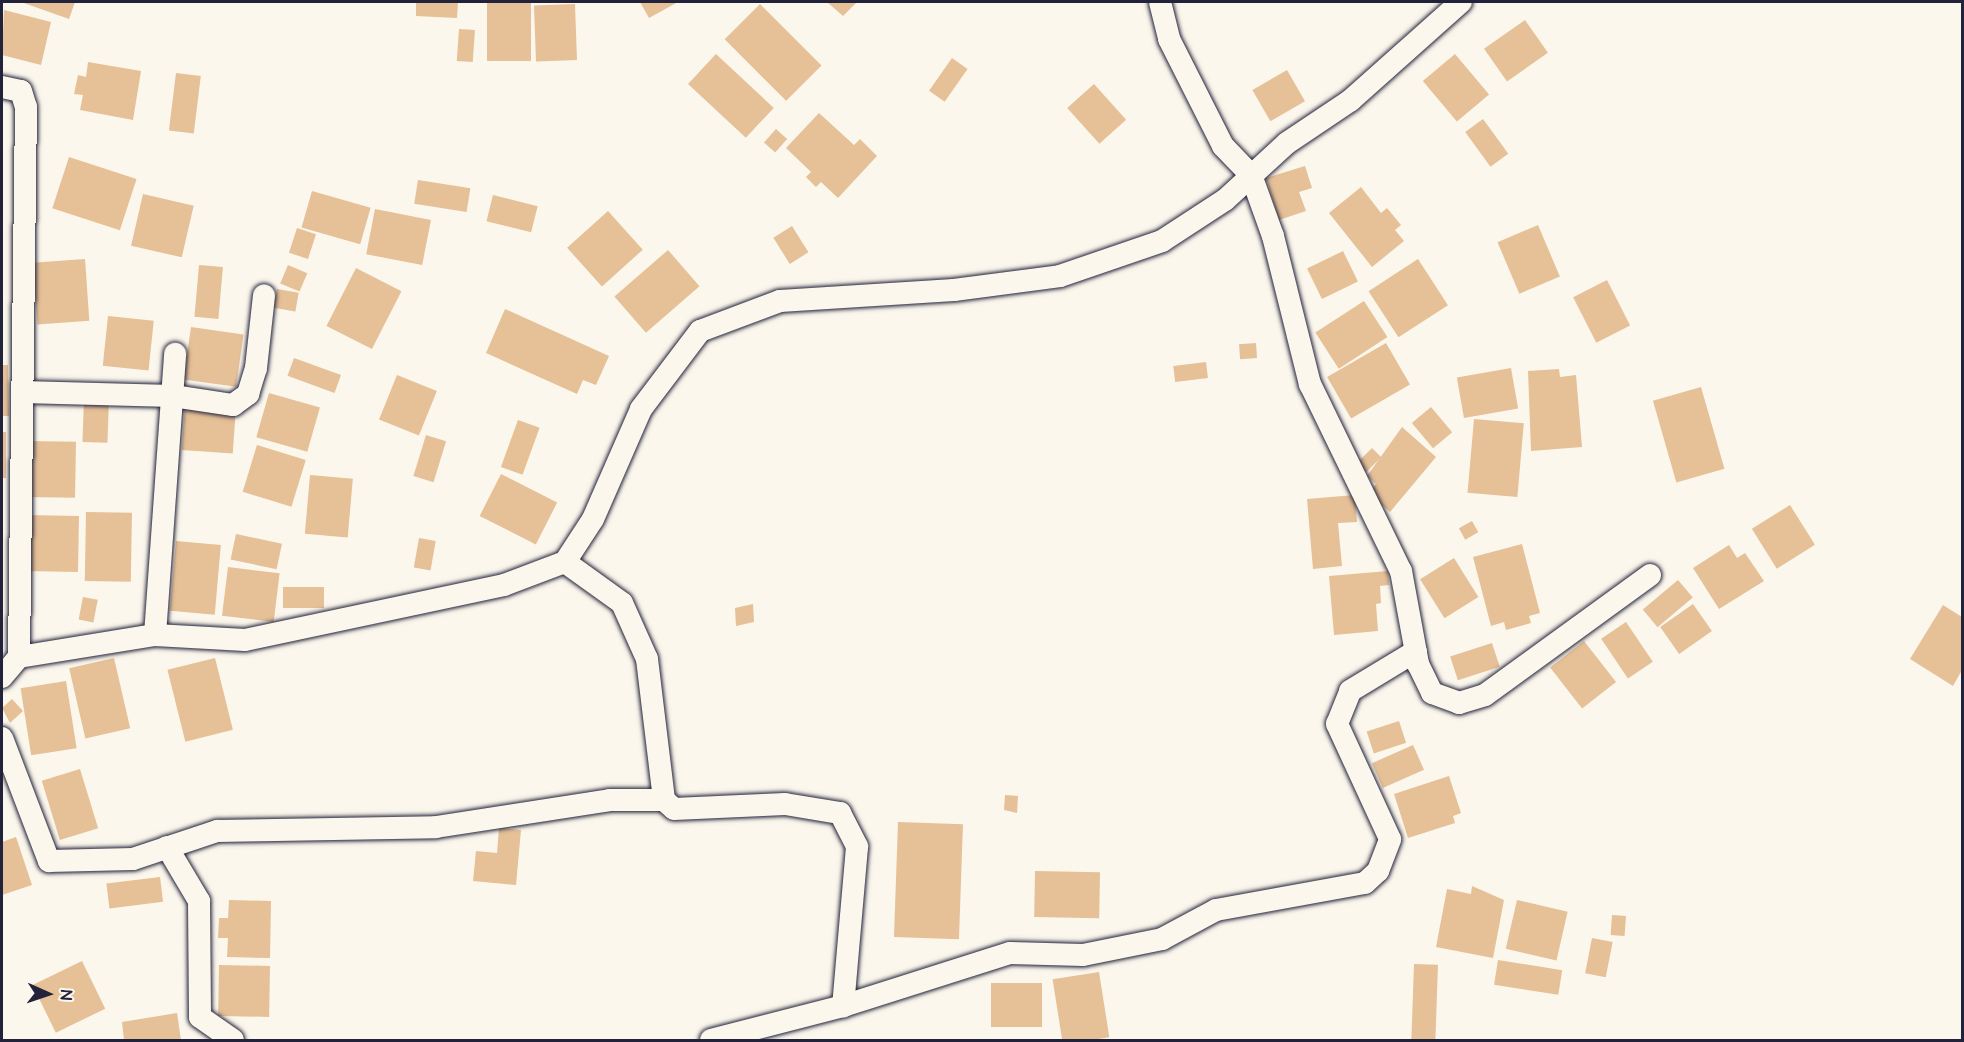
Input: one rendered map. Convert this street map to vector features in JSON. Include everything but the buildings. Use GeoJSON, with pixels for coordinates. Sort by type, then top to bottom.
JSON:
{"type":"FeatureCollection","features":[{"type":"Feature","properties":{"kind":"street"},"geometry":{"type":"LineString","coordinates":[[1160,2],[1169,39],[1218,135],[1251,175],[1273,236],[1310,384],[1401,571],[1416,651],[1432,693],[1459,703],[1485,695],[1650,575]]}},
{"type":"Feature","properties":{"kind":"street"},"geometry":{"type":"LineString","coordinates":[[19,657],[155,635],[245,640],[504,585],[565,562],[593,519],[640,409],[700,332],[780,301],[954,290],[1060,276],[1162,241],[1351,100],[1461,2]]}},
{"type":"Feature","properties":{"kind":"street"},"geometry":{"type":"LineString","coordinates":[[2,87],[21,91],[26,107],[19,657],[2,677]]}},
{"type":"Feature","properties":{"kind":"street"},"geometry":{"type":"LineString","coordinates":[[22,392],[173,396],[233,405],[248,394],[256,368],[264,295]]}},
{"type":"Feature","properties":{"kind":"street"},"geometry":{"type":"LineString","coordinates":[[155,635],[175,354]]}},
{"type":"Feature","properties":{"kind":"street"},"geometry":{"type":"LineString","coordinates":[[565,562],[622,603],[646,659],[664,800],[674,809],[785,804],[840,813],[857,848],[843,1006]]}},
{"type":"Feature","properties":{"kind":"street"},"geometry":{"type":"LineString","coordinates":[[711,1041],[843,1006],[1010,953],[1083,956],[1162,939],[1216,910],[1365,883],[1378,871],[1390,839],[1337,724],[1350,691],[1416,651]]}},
{"type":"Feature","properties":{"kind":"street"},"geometry":{"type":"LineString","coordinates":[[2,738],[49,861],[133,859],[216,831],[436,827],[610,800],[664,800]]}},
{"type":"Feature","properties":{"kind":"street"},"geometry":{"type":"LineString","coordinates":[[167,847],[200,901],[200,1017],[233,1041]]}}]}
